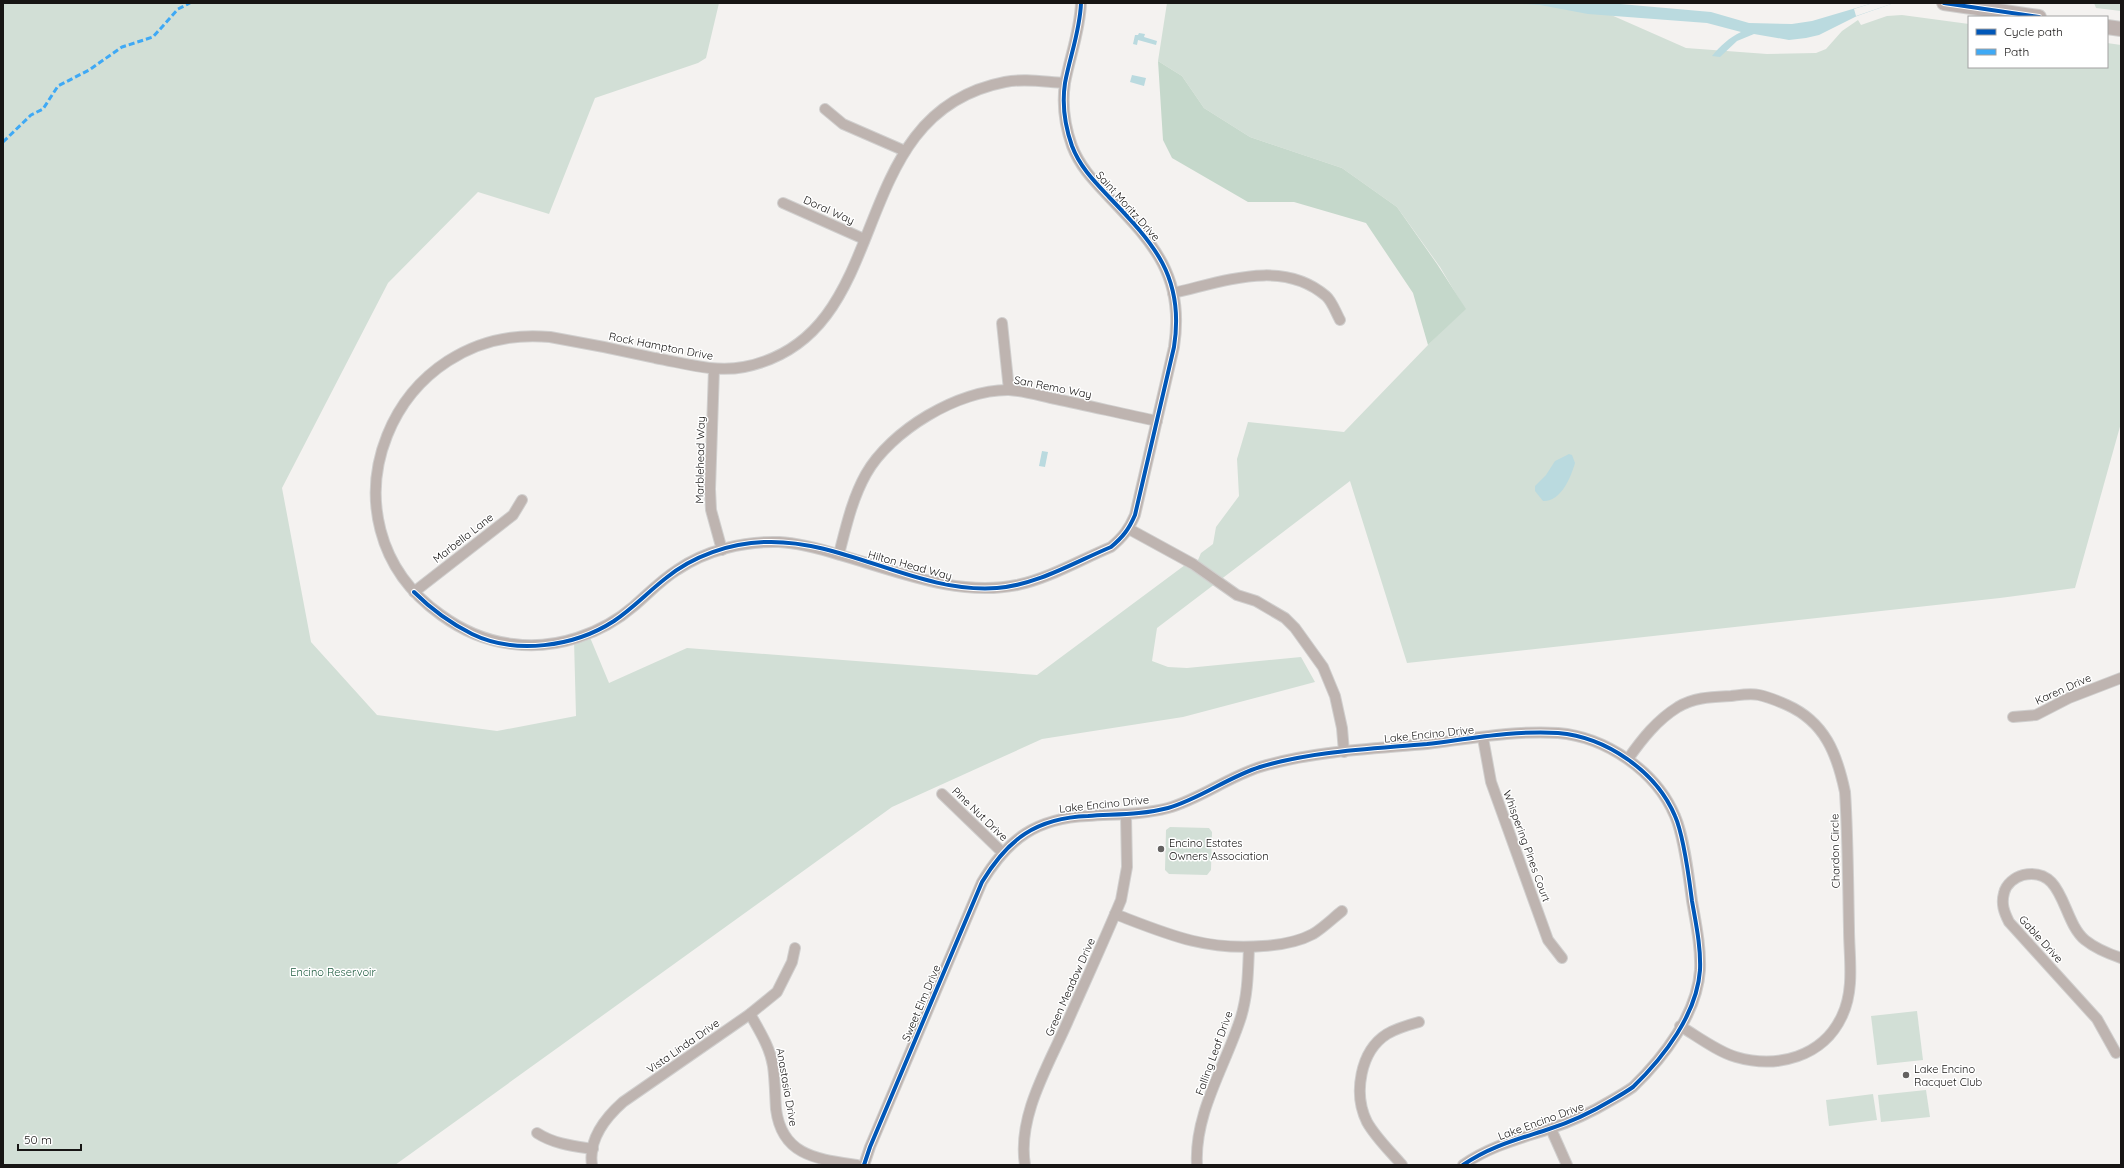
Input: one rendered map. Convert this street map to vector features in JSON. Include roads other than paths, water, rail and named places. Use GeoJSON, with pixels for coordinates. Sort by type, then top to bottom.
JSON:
{"type":"FeatureCollection","features":[{"type":"Feature","properties":{"kind":"main road"},"geometry":{"type":"LineString","coordinates":[[1944,3],[2032,16]]}},
{"type":"Feature","properties":{"kind":"main road"},"geometry":{"type":"LineString","coordinates":[[2108,27],[2121,29]]}},
{"type":"Feature","properties":{"kind":"street","name":"Saint Moritz Drive"},"geometry":{"type":"LineString","coordinates":[[1081,3],[1077,39],[1065,83],[1064,107],[1067,127],[1080,163],[1091,179],[1150,242],[1168,273],[1173,293],[1177,330],[1157,421]]}},
{"type":"Feature","properties":{"kind":"street","name":"Rock Hampton Drive"},"geometry":{"type":"LineString","coordinates":[[414,592],[398,569],[389,552],[381,530],[376,487],[378,467],[389,429],[401,406],[416,387],[448,360],[482,344],[499,339],[533,335],[561,339],[714,369],[743,367],[770,360],[788,351],[808,337],[834,307],[844,288],[864,239],[905,151],[920,129],[941,109],[957,98],[979,89],[1006,82],[1029,80],[1065,83]]}},
{"type":"Feature","properties":{"kind":"street"},"geometry":{"type":"LineString","coordinates":[[825,109],[843,124],[905,151]]}},
{"type":"Feature","properties":{"kind":"street","name":"Doral Way"},"geometry":{"type":"LineString","coordinates":[[783,203],[864,239]]}},
{"type":"Feature","properties":{"kind":"street"},"geometry":{"type":"LineString","coordinates":[[1173,293],[1249,276],[1268,274],[1292,277],[1310,285],[1327,297],[1340,320]]}},
{"type":"Feature","properties":{"kind":"street"},"geometry":{"type":"LineString","coordinates":[[1002,323],[1009,390]]}},
{"type":"Feature","properties":{"kind":"street","name":"Marblehead Way"},"geometry":{"type":"LineString","coordinates":[[714,369],[710,488],[711,510],[722,550]]}},
{"type":"Feature","properties":{"kind":"street","name":"San Remo Way"},"geometry":{"type":"LineString","coordinates":[[839,554],[858,490],[874,461],[888,445],[925,418],[964,397],[985,392],[1009,390],[1157,421]]}},
{"type":"Feature","properties":{"kind":"street","name":"Hilton Head Way"},"geometry":{"type":"LineString","coordinates":[[414,592],[431,608],[473,634],[515,645],[540,646],[574,638],[612,622],[632,608],[678,569],[699,558],[722,550],[747,544],[781,542],[818,548],[948,585],[974,588],[998,588],[1019,585],[1040,578],[1111,547],[1129,529],[1135,515],[1157,421]]}},
{"type":"Feature","properties":{"kind":"street","name":"Marbella Lane"},"geometry":{"type":"LineString","coordinates":[[414,592],[513,515],[522,500]]}},
{"type":"Feature","properties":{"kind":"street"},"geometry":{"type":"LineString","coordinates":[[1129,529],[1193,564],[1237,595],[1256,601],[1285,618],[1305,639],[1323,666],[1335,696],[1342,728],[1344,752]]}},
{"type":"Feature","properties":{"kind":"street","name":"Karen Drive"},"geometry":{"type":"LineString","coordinates":[[2013,717],[2036,715],[2069,698],[2121,678]]}},
{"type":"Feature","properties":{"kind":"street","name":"Chardon Circle"},"geometry":{"type":"LineString","coordinates":[[1628,759],[1647,732],[1677,708],[1689,702],[1706,697],[1758,695],[1795,709],[1810,719],[1822,730],[1831,745],[1839,765],[1846,792],[1851,977],[1843,1016],[1836,1027],[1828,1036],[1808,1052],[1792,1059],[1771,1063],[1735,1057],[1680,1026]]}},
{"type":"Feature","properties":{"kind":"street","name":"Lake Encino Drive"},"geometry":{"type":"LineString","coordinates":[[1002,852],[1024,834],[1049,823],[1067,818],[1088,816],[1126,816],[1170,808],[1249,771],[1278,762],[1344,752],[1483,738],[1558,733],[1583,739],[1628,759],[1656,784],[1676,818],[1690,886],[1700,949],[1700,973],[1693,1001],[1680,1026],[1657,1063],[1629,1090],[1593,1112],[1551,1129],[1507,1142],[1486,1151],[1464,1165]]}},
{"type":"Feature","properties":{"kind":"street","name":"Whispering Pines Court"},"geometry":{"type":"LineString","coordinates":[[1483,738],[1493,788],[1548,940],[1562,958]]}},
{"type":"Feature","properties":{"kind":"street","name":"Pine Nut Drive"},"geometry":{"type":"LineString","coordinates":[[942,794],[1002,852]]}},
{"type":"Feature","properties":{"kind":"street","name":"Green Meadow Drive"},"geometry":{"type":"LineString","coordinates":[[1025,1165],[1024,1157],[1027,1122],[1038,1088],[1121,900],[1127,867],[1126,816]]}},
{"type":"Feature","properties":{"kind":"street","name":"Sweet Elm Drive"},"geometry":{"type":"LineString","coordinates":[[864,1165],[870,1147],[982,882],[1002,852]]}},
{"type":"Feature","properties":{"kind":"street","name":"Gable Drive"},"geometry":{"type":"LineString","coordinates":[[2116,1053],[2097,1019],[2009,922],[2003,910],[2004,891],[2012,880],[2021,875],[2034,873],[2046,877],[2055,886],[2070,919],[2085,940],[2121,958]]}},
{"type":"Feature","properties":{"kind":"street"},"geometry":{"type":"LineString","coordinates":[[1115,914],[1193,942],[1218,947],[1249,948],[1289,943],[1302,938],[1320,929],[1342,911]]}},
{"type":"Feature","properties":{"kind":"street","name":"Vista Linda Drive"},"geometry":{"type":"LineString","coordinates":[[592,1165],[592,1149],[598,1130],[607,1117],[623,1102],[750,1014],[777,992],[787,973],[795,948]]}},
{"type":"Feature","properties":{"kind":"street","name":"Falling Leaf Drive"},"geometry":{"type":"LineString","coordinates":[[1197,1165],[1200,1126],[1241,1017],[1247,991],[1249,948]]}},
{"type":"Feature","properties":{"kind":"street","name":"Anastasia Drive"},"geometry":{"type":"LineString","coordinates":[[750,1014],[769,1048],[773,1066],[776,1110],[784,1136],[793,1148],[807,1155],[857,1165]]}},
{"type":"Feature","properties":{"kind":"street"},"geometry":{"type":"LineString","coordinates":[[1402,1165],[1368,1123],[1361,1108],[1359,1092],[1365,1061],[1371,1050],[1386,1034],[1419,1022]]}},
{"type":"Feature","properties":{"kind":"street"},"geometry":{"type":"LineString","coordinates":[[1551,1129],[1567,1165]]}},
{"type":"Feature","properties":{"kind":"street"},"geometry":{"type":"LineString","coordinates":[[536,1134],[547,1140],[565,1145],[592,1149]]}},
{"type":"Feature","properties":{"kind":"water"},"geometry":{"type":"Polygon","coordinates":[[[1508,3],[1609,3],[1711,12],[1749,23],[1792,24],[1812,21],[1873,3],[1894,3],[1857,16],[1819,35],[1806,38],[1789,40],[1754,34],[1737,41],[1720,57],[1712,56],[1725,42],[1741,32],[1707,23],[1588,14],[1540,5],[1508,3]]]}},
{"type":"Feature","properties":{"kind":"water"},"geometry":{"type":"Polygon","coordinates":[[[1139,33],[1145,34],[1144,37],[1157,41],[1156,45],[1138,40],[1137,45],[1133,44],[1135,35],[1138,35],[1139,33]]]}},
{"type":"Feature","properties":{"kind":"water"},"geometry":{"type":"Polygon","coordinates":[[[1132,75],[1146,78],[1144,86],[1130,82],[1132,75]]]}},
{"type":"Feature","properties":{"kind":"water"},"geometry":{"type":"Polygon","coordinates":[[[1042,451],[1048,452],[1045,467],[1039,466],[1042,451]]]}},
{"type":"Feature","properties":{"kind":"water"},"geometry":{"type":"Polygon","coordinates":[[[1569,454],[1572,455],[1575,463],[1568,481],[1560,493],[1555,497],[1543,501],[1535,491],[1535,486],[1546,475],[1555,461],[1569,454]]]}},
{"type":"Feature","properties":{"kind":"place","name":"Encino Estates Owners Association"},"geometry":{"type":"Point","coordinates":[1161,849]}},
{"type":"Feature","properties":{"kind":"place","name":"Lake Encino Racquet Club"},"geometry":{"type":"Point","coordinates":[1906,1075]}},
{"type":"Feature","properties":{"kind":"park label","name":"Encino Reservoir"},"geometry":{"type":"Point","coordinates":[333,972]}}]}
